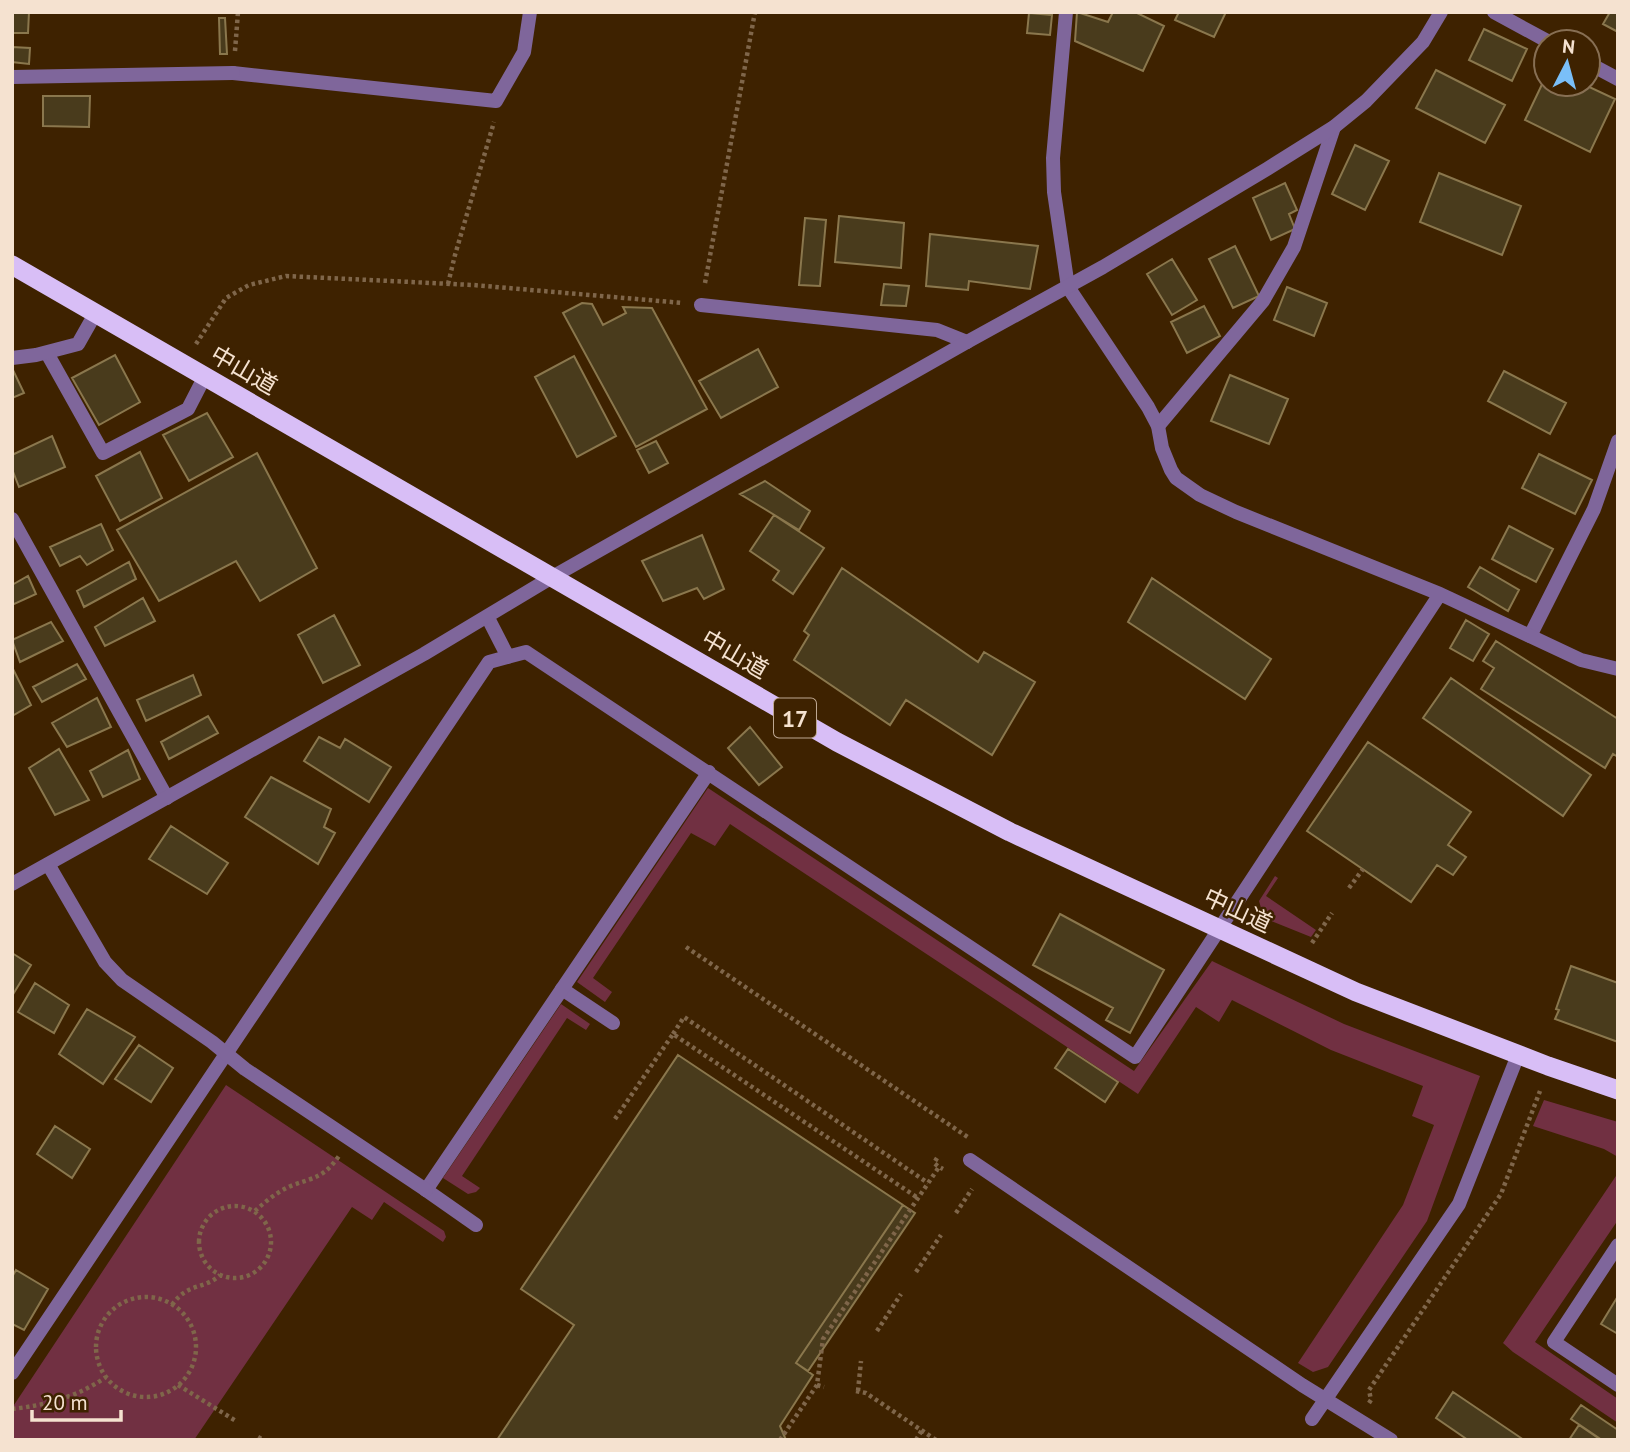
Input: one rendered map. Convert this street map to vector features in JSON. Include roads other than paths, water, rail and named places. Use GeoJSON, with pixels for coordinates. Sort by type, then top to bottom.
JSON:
{"type":"FeatureCollection","features":[{"type":"Feature","properties":{"kind":"highway","name":"中山道"},"geometry":{"type":"LineString","coordinates":[[12,265],[554,576],[836,742],[1010,832],[1356,992],[1518,1055],[1618,1090]]}},
{"type":"Feature","properties":{"kind":"street"},"geometry":{"type":"LineString","coordinates":[[12,76],[233,73],[496,101],[524,52],[530,12]]}},
{"type":"Feature","properties":{"kind":"street"},"geometry":{"type":"LineString","coordinates":[[1066,12],[1053,158],[1054,192],[1068,286],[1148,407],[1158,426],[1162,448],[1171,470],[1183,485],[1236,512],[1440,594],[1581,660],[1618,669]]}},
{"type":"Feature","properties":{"kind":"street"},"geometry":{"type":"LineString","coordinates":[[12,884],[488,618],[554,576],[1068,286],[1334,127],[1394,75],[1423,42],[1441,12]]}},
{"type":"Feature","properties":{"kind":"street"},"geometry":{"type":"LineString","coordinates":[[1494,12],[1532,33]]}},
{"type":"Feature","properties":{"kind":"street"},"geometry":{"type":"LineString","coordinates":[[1602,70],[1618,79]]}},
{"type":"Feature","properties":{"kind":"street"},"geometry":{"type":"LineString","coordinates":[[1158,426],[1263,301],[1294,247],[1334,127]]}},
{"type":"Feature","properties":{"kind":"street"},"geometry":{"type":"LineString","coordinates":[[701,305],[937,330],[967,342]]}},
{"type":"Feature","properties":{"kind":"street"},"geometry":{"type":"LineString","coordinates":[[12,358],[47,353],[78,344],[95,314]]}},
{"type":"Feature","properties":{"kind":"street"},"geometry":{"type":"LineString","coordinates":[[47,353],[103,453],[188,409],[205,376]]}},
{"type":"Feature","properties":{"kind":"street"},"geometry":{"type":"LineString","coordinates":[[1530,636],[1594,509],[1618,440]]}},
{"type":"Feature","properties":{"kind":"street"},"geometry":{"type":"LineString","coordinates":[[12,519],[167,798]]}},
{"type":"Feature","properties":{"kind":"street"},"geometry":{"type":"LineString","coordinates":[[12,1373],[489,662],[526,652],[1135,1057],[1440,594]]}},
{"type":"Feature","properties":{"kind":"street"},"geometry":{"type":"LineString","coordinates":[[488,618],[508,657]]}},
{"type":"Feature","properties":{"kind":"street"},"geometry":{"type":"LineString","coordinates":[[426,1190],[709,772]]}},
{"type":"Feature","properties":{"kind":"street"},"geometry":{"type":"LineString","coordinates":[[48,864],[113,971],[245,1069],[476,1225]]}},
{"type":"Feature","properties":{"kind":"street"},"geometry":{"type":"LineString","coordinates":[[562,989],[613,1023]]}},
{"type":"Feature","properties":{"kind":"street"},"geometry":{"type":"LineString","coordinates":[[1312,1419],[1459,1204],[1518,1055]]}},
{"type":"Feature","properties":{"kind":"street"},"geometry":{"type":"LineString","coordinates":[[970,1160],[1301,1385],[1391,1440]]}},
{"type":"Feature","properties":{"kind":"street"},"geometry":{"type":"LineString","coordinates":[[1615,1254],[1554,1342],[1618,1385]]}}]}
